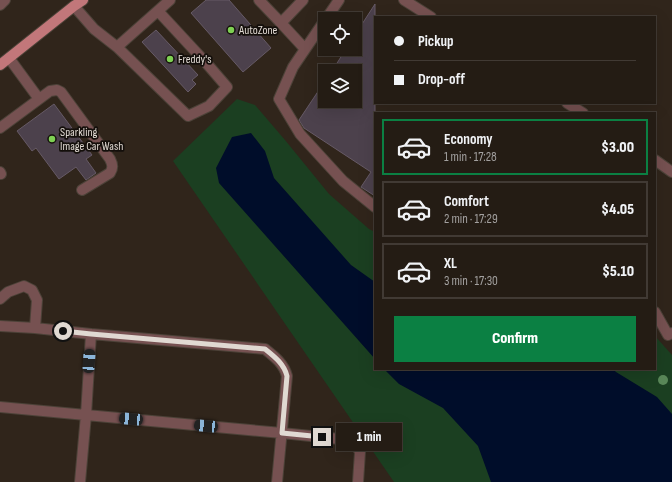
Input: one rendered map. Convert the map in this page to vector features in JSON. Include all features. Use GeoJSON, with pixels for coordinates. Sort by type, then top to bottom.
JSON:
{"type":"FeatureCollection","features":[{"type":"Feature","properties":{"kind":"main road"},"geometry":{"type":"LineString","coordinates":[[0,65],[83,0]]}},
{"type":"Feature","properties":{"kind":"lane"},"geometry":{"type":"LineString","coordinates":[[0,5],[5,0]]}},
{"type":"Feature","properties":{"kind":"lane"},"geometry":{"type":"LineString","coordinates":[[117,48],[170,0]]}},
{"type":"Feature","properties":{"kind":"lane"},"geometry":{"type":"LineString","coordinates":[[259,0],[305,49]]}},
{"type":"Feature","properties":{"kind":"lane"},"geometry":{"type":"LineString","coordinates":[[281,23],[303,0]]}},
{"type":"Feature","properties":{"kind":"lane"},"geometry":{"type":"LineString","coordinates":[[331,12],[339,0]]}},
{"type":"Feature","properties":{"kind":"lane"},"geometry":{"type":"LineString","coordinates":[[404,0],[429,16]]}},
{"type":"Feature","properties":{"kind":"lane"},"geometry":{"type":"LineString","coordinates":[[74,6],[94,29],[117,48],[188,116],[209,106],[227,87],[158,11]]}},
{"type":"Feature","properties":{"kind":"lane"},"geometry":{"type":"LineString","coordinates":[[318,30],[293,67],[279,99],[300,134],[343,181],[374,206]]}},
{"type":"Feature","properties":{"kind":"lane"},"geometry":{"type":"LineString","coordinates":[[9,58],[39,99]]}},
{"type":"Feature","properties":{"kind":"lane"},"geometry":{"type":"LineString","coordinates":[[0,128],[50,91],[57,90],[60,92],[113,164],[110,173],[82,190]]}},
{"type":"Feature","properties":{"kind":"lane"},"geometry":{"type":"LineString","coordinates":[[569,104],[581,112]]}},
{"type":"Feature","properties":{"kind":"lane"},"geometry":{"type":"LineString","coordinates":[[656,161],[672,172]]}},
{"type":"Feature","properties":{"kind":"lane"},"geometry":{"type":"LineString","coordinates":[[0,299],[8,292],[24,286],[32,290],[36,300],[35,328]]}},
{"type":"Feature","properties":{"kind":"lane"},"geometry":{"type":"LineString","coordinates":[[656,314],[668,335],[672,333]]}},
{"type":"Feature","properties":{"kind":"lane"},"geometry":{"type":"LineString","coordinates":[[0,326],[265,349],[282,364],[286,370],[287,376],[277,482]]}},
{"type":"Feature","properties":{"kind":"lane"},"geometry":{"type":"LineString","coordinates":[[80,482],[91,334]]}},
{"type":"Feature","properties":{"kind":"lane"},"geometry":{"type":"LineString","coordinates":[[0,407],[349,440],[360,452],[358,482]]}},
{"type":"Feature","properties":{"kind":"green space"},"geometry":{"type":"Polygon","coordinates":[[[237,99],[255,105],[329,194],[369,229],[374,232],[374,370],[656,370],[656,337],[672,355],[672,482],[394,482],[173,161],[237,99]]]}},
{"type":"Feature","properties":{"kind":"water"},"geometry":{"type":"Polygon","coordinates":[[[251,133],[265,151],[274,178],[351,265],[374,281],[374,358],[219,183],[216,168],[232,137],[251,133]]]}},
{"type":"Feature","properties":{"kind":"water"},"geometry":{"type":"Polygon","coordinates":[[[385,370],[614,370],[657,397],[672,414],[672,482],[491,482],[478,446],[443,408],[399,384],[385,370]]]}},
{"type":"Feature","properties":{"kind":"building","name":"AutoZone"},"geometry":{"type":"Polygon","coordinates":[[[206,0],[229,0],[271,48],[243,72],[191,13],[206,0]]]}},
{"type":"Feature","properties":{"kind":"building"},"geometry":{"type":"Polygon","coordinates":[[[375,4],[374,195],[361,187],[371,172],[304,128],[299,120],[318,92],[318,108],[362,108],[362,64],[336,64],[342,56],[362,56],[362,24],[375,4]]]}},
{"type":"Feature","properties":{"kind":"building","name":"Freddy's"},"geometry":{"type":"Polygon","coordinates":[[[156,30],[198,75],[192,80],[196,84],[188,92],[142,42],[156,30]]]}},
{"type":"Feature","properties":{"kind":"building","name":"Sparkling Image Car Wash"},"geometry":{"type":"Polygon","coordinates":[[[54,104],[92,155],[86,159],[96,173],[86,180],[76,167],[59,179],[36,148],[32,151],[17,131],[54,104]]]}},
{"type":"Feature","properties":{"kind":"place","name":"AutoZone"},"geometry":{"type":"Point","coordinates":[231,30]}},
{"type":"Feature","properties":{"kind":"place","name":"Freddy's"},"geometry":{"type":"Point","coordinates":[170,59]}},
{"type":"Feature","properties":{"kind":"place","name":"Sparkling Image Car Wash"},"geometry":{"type":"Point","coordinates":[52,139]}},
{"type":"Feature","properties":{"kind":"route"},"geometry":{"type":"LineString","coordinates":[[63,331],[265,349],[276,358],[286,370],[287,376],[282,433],[322,437]]}}]}
